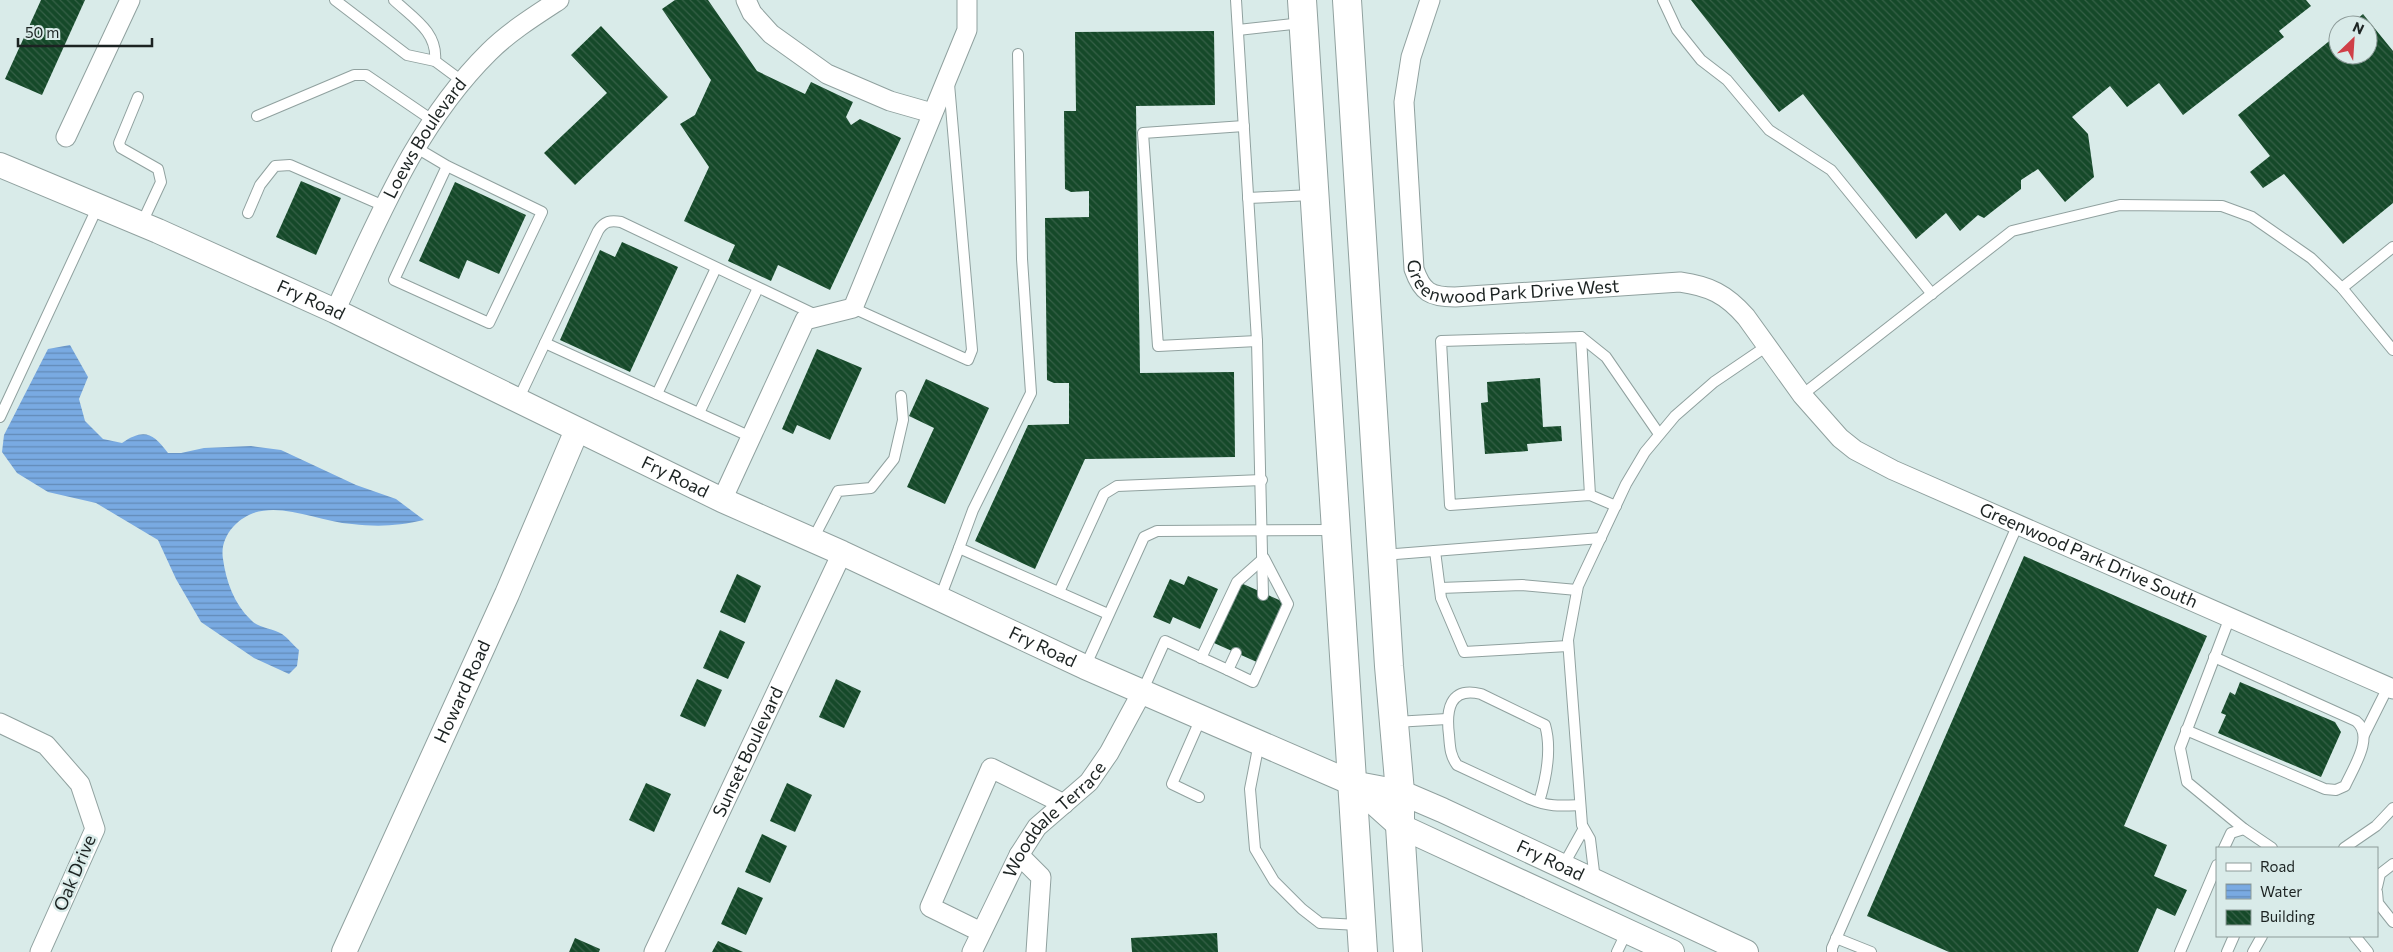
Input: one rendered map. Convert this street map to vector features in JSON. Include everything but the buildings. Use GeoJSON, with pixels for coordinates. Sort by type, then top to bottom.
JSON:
{"type":"FeatureCollection","features":[{"type":"Feature","properties":{"kind":"main road"},"geometry":{"type":"LineString","coordinates":[[1346,0],[1393,722],[1400,792],[1400,826],[1408,952]]}},
{"type":"Feature","properties":{"kind":"main road"},"geometry":{"type":"LineString","coordinates":[[1303,12],[1363,952]]}},
{"type":"Feature","properties":{"kind":"street"},"geometry":{"type":"LineString","coordinates":[[66,137],[130,0]]}},
{"type":"Feature","properties":{"kind":"street","name":"Loews Boulevard"},"geometry":{"type":"LineString","coordinates":[[335,311],[384,206],[415,147],[432,120],[462,81],[490,50],[559,0]]}},
{"type":"Feature","properties":{"kind":"street"},"geometry":{"type":"LineString","coordinates":[[746,0],[752,13],[771,34],[827,74],[890,101],[932,113]]}},
{"type":"Feature","properties":{"kind":"street"},"geometry":{"type":"LineString","coordinates":[[722,500],[805,320],[853,308],[967,30],[967,0]]}},
{"type":"Feature","properties":{"kind":"street","name":"Greenwood Park Drive West"},"geometry":{"type":"LineString","coordinates":[[1430,0],[1411,57],[1404,102],[1414,269],[1421,287],[1435,295],[1447,297],[1680,282],[1696,284],[1720,294],[1733,302],[1768,346],[1802,395]]}},
{"type":"Feature","properties":{"kind":"street","name":"Fry Road"},"geometry":{"type":"LineString","coordinates":[[0,165],[141,224],[335,311],[722,500],[940,598],[1085,667],[1352,783],[1400,792],[1746,952]]}},
{"type":"Feature","properties":{"kind":"street","name":"Greenwood Park Drive South"},"geometry":{"type":"LineString","coordinates":[[1802,395],[1824,422],[1855,450],[1893,470],[2391,688]]}},
{"type":"Feature","properties":{"kind":"street","name":"Howard Road"},"geometry":{"type":"LineString","coordinates":[[344,952],[507,594],[577,430]]}},
{"type":"Feature","properties":{"kind":"street","name":"Sunset Boulevard"},"geometry":{"type":"LineString","coordinates":[[654,952],[842,553]]}},
{"type":"Feature","properties":{"kind":"street","name":"Wooddale Terrace"},"geometry":{"type":"LineString","coordinates":[[972,952],[1019,855],[1037,827],[1090,782],[1109,753],[1142,692]]}},
{"type":"Feature","properties":{"kind":"street","name":"Oak Drive"},"geometry":{"type":"LineString","coordinates":[[0,723],[46,745],[80,784],[95,829],[40,952]]}},
{"type":"Feature","properties":{"kind":"street"},"geometry":{"type":"LineString","coordinates":[[981,932],[930,907],[991,768],[1064,804]]}},
{"type":"Feature","properties":{"kind":"street","name":"Fry Road"},"geometry":{"type":"LineString","coordinates":[[1352,783],[1400,826],[1622,942],[1672,952]]}},
{"type":"Feature","properties":{"kind":"street"},"geometry":{"type":"LineString","coordinates":[[1019,855],[1041,877],[1036,952]]}},
{"type":"Feature","properties":{"kind":"lane"},"geometry":{"type":"LineString","coordinates":[[334,0],[408,55],[436,61],[462,81]]}},
{"type":"Feature","properties":{"kind":"lane"},"geometry":{"type":"LineString","coordinates":[[394,0],[430,35],[436,48],[436,61]]}},
{"type":"Feature","properties":{"kind":"lane"},"geometry":{"type":"LineString","coordinates":[[1236,0],[1258,340],[1264,558],[1263,595]]}},
{"type":"Feature","properties":{"kind":"lane"},"geometry":{"type":"LineString","coordinates":[[1663,0],[1677,30],[1701,60],[1727,80],[1769,130],[1831,170],[1932,294]]}},
{"type":"Feature","properties":{"kind":"lane"},"geometry":{"type":"LineString","coordinates":[[1238,30],[1303,12]]}},
{"type":"Feature","properties":{"kind":"lane"},"geometry":{"type":"LineString","coordinates":[[940,598],[974,510],[1030,393],[1022,260],[1018,54]]}},
{"type":"Feature","properties":{"kind":"lane"},"geometry":{"type":"LineString","coordinates":[[257,116],[354,75],[366,75],[432,120]]}},
{"type":"Feature","properties":{"kind":"lane"},"geometry":{"type":"LineString","coordinates":[[853,308],[968,360],[972,350],[948,76]]}},
{"type":"Feature","properties":{"kind":"lane"},"geometry":{"type":"LineString","coordinates":[[138,96],[119,143],[121,148],[158,169],[162,182],[141,224]]}},
{"type":"Feature","properties":{"kind":"lane"},"geometry":{"type":"LineString","coordinates":[[1244,126],[1143,133],[1158,346],[1258,340]]}},
{"type":"Feature","properties":{"kind":"lane"},"geometry":{"type":"LineString","coordinates":[[415,147],[447,166],[542,212],[489,323],[394,280],[447,166]]}},
{"type":"Feature","properties":{"kind":"lane"},"geometry":{"type":"LineString","coordinates":[[248,213],[260,185],[274,166],[290,164],[384,206]]}},
{"type":"Feature","properties":{"kind":"lane"},"geometry":{"type":"LineString","coordinates":[[1248,198],[1315,194]]}},
{"type":"Feature","properties":{"kind":"lane"},"geometry":{"type":"LineString","coordinates":[[1802,395],[2012,231],[2120,205],[2222,206],[2252,217],[2311,258],[2342,288],[2393,350]]}},
{"type":"Feature","properties":{"kind":"lane"},"geometry":{"type":"LineString","coordinates":[[0,417],[98,206]]}},
{"type":"Feature","properties":{"kind":"lane"},"geometry":{"type":"LineString","coordinates":[[518,401],[598,231],[606,222],[613,220],[621,222],[819,317]]}},
{"type":"Feature","properties":{"kind":"lane"},"geometry":{"type":"LineString","coordinates":[[2342,288],[2393,247]]}},
{"type":"Feature","properties":{"kind":"lane"},"geometry":{"type":"LineString","coordinates":[[657,394],[716,268]]}},
{"type":"Feature","properties":{"kind":"lane"},"geometry":{"type":"LineString","coordinates":[[699,413],[758,288]]}},
{"type":"Feature","properties":{"kind":"lane"},"geometry":{"type":"LineString","coordinates":[[1616,506],[1590,495],[1450,505],[1440,341],[1581,337],[1606,357],[1659,434]]}},
{"type":"Feature","properties":{"kind":"lane"},"geometry":{"type":"LineString","coordinates":[[1581,337],[1590,495]]}},
{"type":"Feature","properties":{"kind":"lane"},"geometry":{"type":"LineString","coordinates":[[545,343],[751,437]]}},
{"type":"Feature","properties":{"kind":"lane"},"geometry":{"type":"LineString","coordinates":[[1596,883],[1590,839],[1583,830],[1580,805],[1568,646],[1577,590],[1616,506],[1645,452],[1659,434],[1675,416],[1714,382],[1768,346]]}},
{"type":"Feature","properties":{"kind":"lane"},"geometry":{"type":"LineString","coordinates":[[812,540],[838,491],[872,488],[894,459],[903,420],[901,396]]}},
{"type":"Feature","properties":{"kind":"lane"},"geometry":{"type":"LineString","coordinates":[[1059,592],[1104,494],[1117,486],[1262,480]]}},
{"type":"Feature","properties":{"kind":"lane"},"geometry":{"type":"LineString","coordinates":[[1828,951],[1836,938],[2018,524]]}},
{"type":"Feature","properties":{"kind":"lane"},"geometry":{"type":"LineString","coordinates":[[1085,667],[1144,537],[1157,531],[1336,530]]}},
{"type":"Feature","properties":{"kind":"lane"},"geometry":{"type":"LineString","coordinates":[[1382,555],[1601,538]]}},
{"type":"Feature","properties":{"kind":"lane"},"geometry":{"type":"LineString","coordinates":[[958,548],[1108,614]]}},
{"type":"Feature","properties":{"kind":"lane"},"geometry":{"type":"LineString","coordinates":[[1435,551],[1441,598],[1464,652],[1568,646]]}},
{"type":"Feature","properties":{"kind":"lane"},"geometry":{"type":"LineString","coordinates":[[1201,658],[1237,582],[1264,558]]}},
{"type":"Feature","properties":{"kind":"lane"},"geometry":{"type":"LineString","coordinates":[[1142,692],[1165,641],[1253,682],[1288,604],[1264,558]]}},
{"type":"Feature","properties":{"kind":"lane"},"geometry":{"type":"LineString","coordinates":[[1440,588],[1522,584],[1577,590]]}},
{"type":"Feature","properties":{"kind":"lane"},"geometry":{"type":"LineString","coordinates":[[2230,617],[2180,748],[2187,782],[2244,829],[2271,847]]}},
{"type":"Feature","properties":{"kind":"lane"},"geometry":{"type":"LineString","coordinates":[[1228,670],[1236,653]]}},
{"type":"Feature","properties":{"kind":"lane"},"geometry":{"type":"LineString","coordinates":[[2214,657],[2356,721],[2363,726],[2364,735]]}},
{"type":"Feature","properties":{"kind":"lane"},"geometry":{"type":"LineString","coordinates":[[2186,730],[2325,789],[2336,790],[2345,786],[2364,735],[2391,688]]}},
{"type":"Feature","properties":{"kind":"lane"},"geometry":{"type":"LineString","coordinates":[[1539,802],[1546,778],[1547,732],[1544,725],[1480,694],[1471,691],[1460,693],[1454,698],[1449,707],[1447,720],[1451,757],[1457,765],[1539,802],[1549,806],[1580,805]]}},
{"type":"Feature","properties":{"kind":"lane"},"geometry":{"type":"LineString","coordinates":[[1199,797],[1172,784],[1201,718]]}},
{"type":"Feature","properties":{"kind":"lane"},"geometry":{"type":"LineString","coordinates":[[1393,722],[1447,720]]}},
{"type":"Feature","properties":{"kind":"lane"},"geometry":{"type":"LineString","coordinates":[[1259,743],[1250,790],[1255,849],[1274,881],[1302,909],[1320,923],[1362,925]]}},
{"type":"Feature","properties":{"kind":"lane"},"geometry":{"type":"LineString","coordinates":[[2345,847],[2376,826],[2393,808]]}},
{"type":"Feature","properties":{"kind":"lane"},"geometry":{"type":"LineString","coordinates":[[2224,847],[2230,833],[2244,829]]}},
{"type":"Feature","properties":{"kind":"lane"},"geometry":{"type":"LineString","coordinates":[[1563,866],[1583,830]]}},
{"type":"Feature","properties":{"kind":"lane"},"geometry":{"type":"LineString","coordinates":[[2378,883],[2380,874],[2393,864]]}},
{"type":"Feature","properties":{"kind":"lane"},"geometry":{"type":"LineString","coordinates":[[2180,952],[2216,867]]}},
{"type":"Feature","properties":{"kind":"lane"},"geometry":{"type":"LineString","coordinates":[[2378,903],[2393,922]]}},
{"type":"Feature","properties":{"kind":"lane"},"geometry":{"type":"LineString","coordinates":[[2227,952],[2234,937]]}},
{"type":"Feature","properties":{"kind":"lane"},"geometry":{"type":"LineString","coordinates":[[2253,952],[2261,937]]}},
{"type":"Feature","properties":{"kind":"lane"},"geometry":{"type":"LineString","coordinates":[[2356,937],[2368,952]]}},
{"type":"Feature","properties":{"kind":"lane"},"geometry":{"type":"LineString","coordinates":[[1836,938],[1871,952]]}},
{"type":"Feature","properties":{"kind":"water"},"geometry":{"type":"Polygon","coordinates":[[[70,345],[88,377],[79,399],[85,421],[103,439],[122,443],[136,435],[148,435],[158,441],[168,453],[181,453],[204,448],[251,446],[281,450],[356,485],[396,499],[424,520],[397,525],[361,525],[336,522],[289,511],[274,510],[259,511],[246,517],[233,527],[223,546],[224,567],[229,584],[240,607],[254,623],[282,634],[299,650],[297,666],[289,674],[254,658],[201,622],[176,579],[158,540],[96,503],[48,492],[17,473],[2,452],[4,435],[48,349],[70,345]]]}}]}
